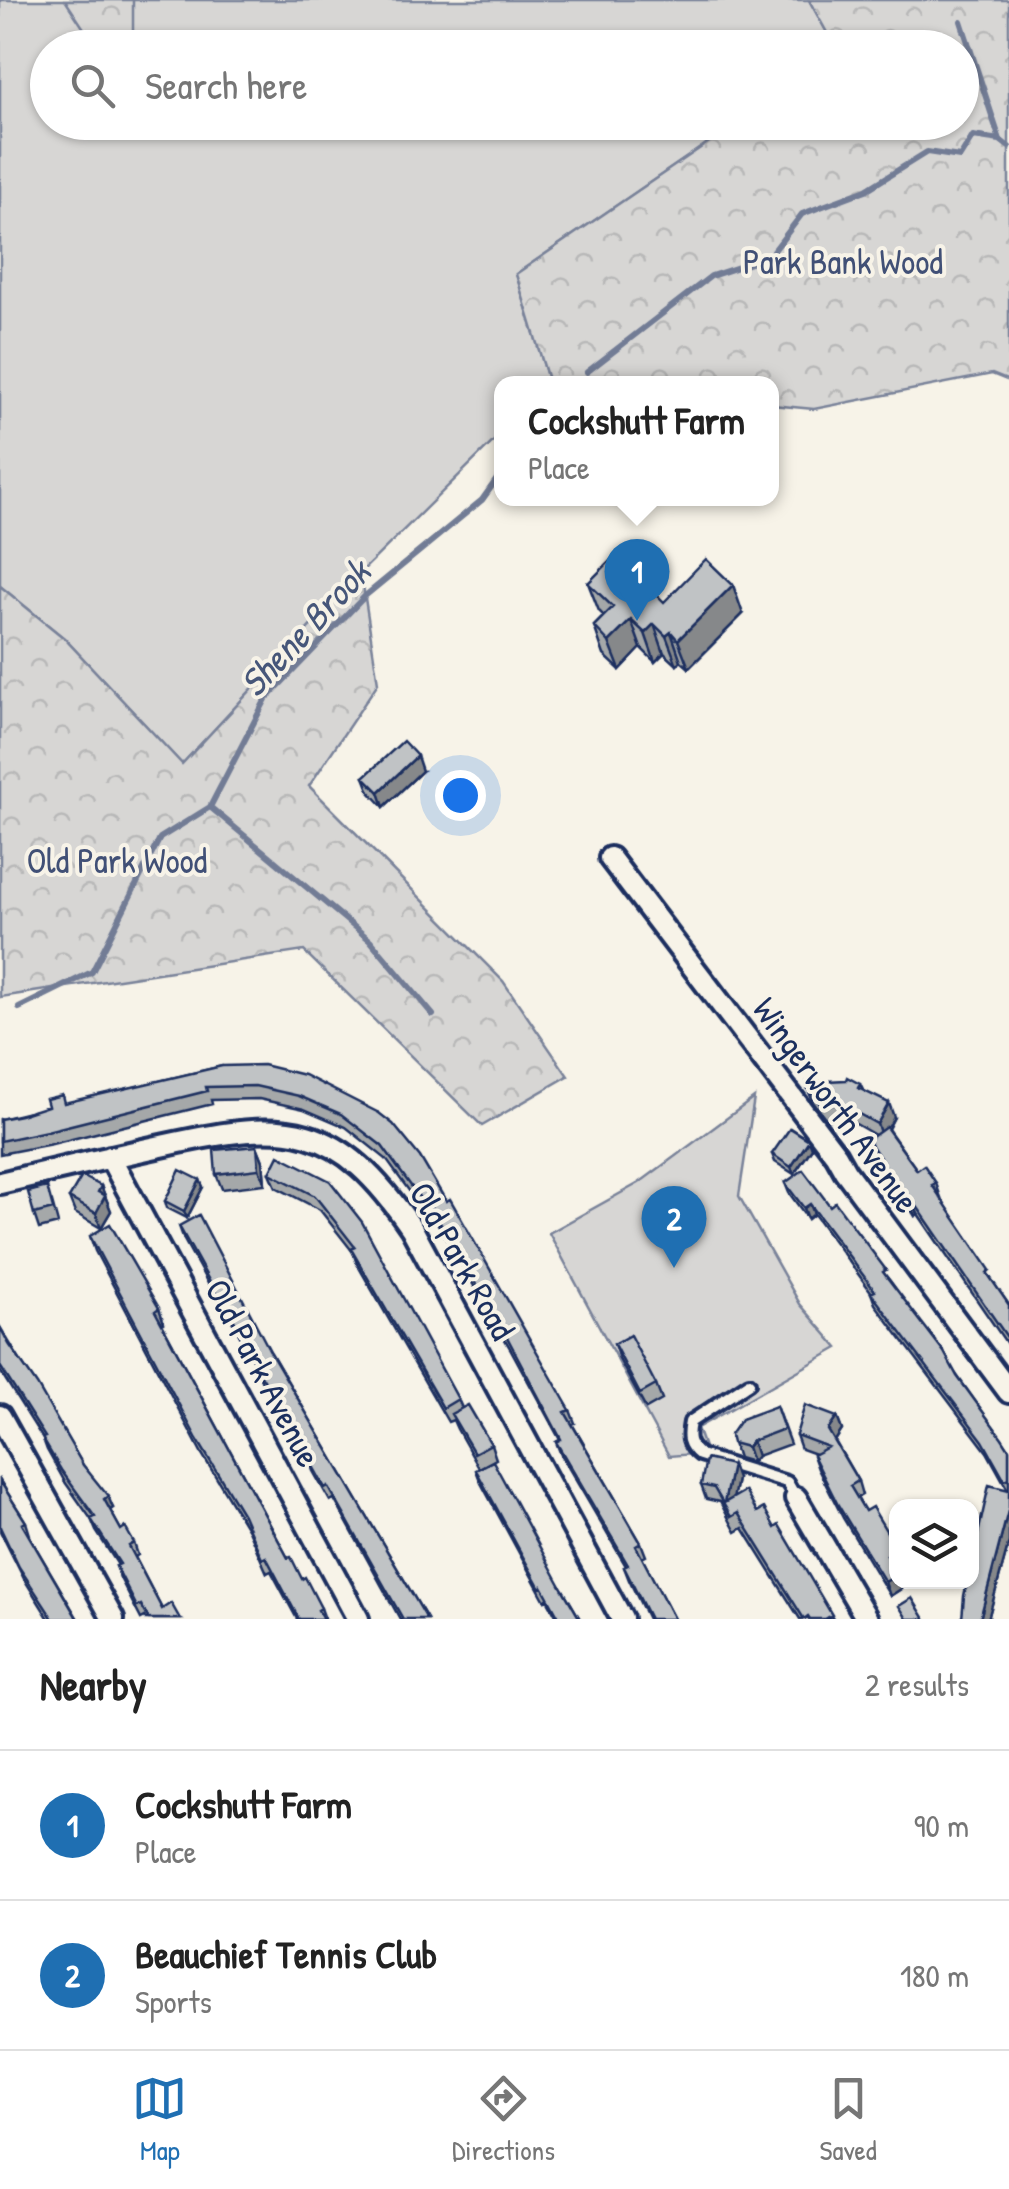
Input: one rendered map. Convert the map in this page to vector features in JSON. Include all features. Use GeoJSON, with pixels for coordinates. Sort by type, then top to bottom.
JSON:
{"type":"FeatureCollection","features":[{"type":"Feature","properties":{"kind":"street","name":"Wingerworth Avenue"},"geometry":{"type":"LineString","coordinates":[[610,858],[836,1155],[844,1172],[1009,1392]]}},
{"type":"Feature","properties":{"kind":"street","name":"Old Park Road"},"geometry":{"type":"LineString","coordinates":[[0,1183],[233,1130],[263,1128],[316,1139],[367,1170],[412,1229],[622,1619]]}},
{"type":"Feature","properties":{"kind":"street","name":"Old Park Avenue"},"geometry":{"type":"LineString","coordinates":[[110,1157],[358,1619]]}},
{"type":"Feature","properties":{"kind":"street"},"geometry":{"type":"LineString","coordinates":[[0,1416],[113,1619]]}},
{"type":"Feature","properties":{"kind":"street"},"geometry":{"type":"LineString","coordinates":[[796,1498],[867,1619]]}},
{"type":"Feature","properties":{"kind":"lane"},"geometry":{"type":"LineString","coordinates":[[750,1382],[690,1422],[687,1436],[691,1448],[700,1455],[787,1482],[796,1498]]}},
{"type":"Feature","properties":{"kind":"green space"},"geometry":{"type":"Polygon","coordinates":[[[0,0],[809,0],[826,30],[30,30],[30,140],[712,140],[516,274],[547,376],[494,376],[494,441],[361,572],[182,764],[64,638],[0,586],[0,0]]]}},
{"type":"Feature","properties":{"kind":"green space"},"geometry":{"type":"Polygon","coordinates":[[[65,0],[133,0],[133,30],[85,30],[65,0]]]}},
{"type":"Feature","properties":{"kind":"green space","name":"Park Bank Wood"},"geometry":{"type":"Polygon","coordinates":[[[809,0],[1009,0],[1009,381],[992,374],[814,409],[779,406],[779,376],[547,376],[516,274],[712,140],[979,140],[979,30],[826,30],[809,0]]]}},
{"type":"Feature","properties":{"kind":"green space","name":"Old Park Wood"},"geometry":{"type":"Polygon","coordinates":[[[361,572],[378,683],[309,786],[503,981],[568,1076],[482,1126],[304,951],[0,997],[0,586],[64,638],[182,764],[361,572]]]}},
{"type":"Feature","properties":{"kind":"green space"},"geometry":{"type":"Polygon","coordinates":[[[754,1098],[739,1196],[800,1304],[838,1348],[697,1428],[706,1453],[669,1456],[549,1233],[639,1183],[754,1098]]]}},
{"type":"Feature","properties":{"kind":"building"},"geometry":{"type":"Polygon","coordinates":[[[617,554],[664,602],[706,559],[733,585],[678,640],[671,632],[666,636],[654,624],[645,633],[631,620],[609,642],[594,626],[613,607],[588,583],[617,554]]]}},
{"type":"Feature","properties":{"kind":"building"},"geometry":{"type":"Polygon","coordinates":[[[403,741],[417,756],[379,792],[364,777],[403,741]]]}},
{"type":"Feature","properties":{"kind":"building"},"geometry":{"type":"Polygon","coordinates":[[[263,1065],[304,1075],[379,1113],[420,1157],[446,1201],[450,1199],[570,1410],[565,1412],[641,1543],[636,1546],[674,1619],[650,1619],[624,1567],[628,1565],[556,1442],[561,1439],[506,1335],[426,1199],[422,1201],[382,1146],[341,1114],[299,1096],[255,1086],[206,1087],[207,1091],[0,1141],[0,1119],[48,1106],[46,1099],[62,1095],[64,1103],[222,1066],[263,1065]]]}},
{"type":"Feature","properties":{"kind":"building"},"geometry":{"type":"Polygon","coordinates":[[[847,1077],[860,1084],[858,1088],[889,1103],[877,1124],[841,1104],[821,1105],[807,1087],[807,1082],[847,1077]]]}},
{"type":"Feature","properties":{"kind":"building"},"geometry":{"type":"Polygon","coordinates":[[[886,1127],[917,1170],[924,1165],[936,1183],[932,1185],[990,1270],[987,1273],[1009,1305],[1009,1340],[868,1140],[886,1127]]]}},
{"type":"Feature","properties":{"kind":"building"},"geometry":{"type":"Polygon","coordinates":[[[790,1128],[809,1140],[791,1167],[772,1154],[790,1128]]]}},
{"type":"Feature","properties":{"kind":"building"},"geometry":{"type":"Polygon","coordinates":[[[257,1146],[259,1169],[216,1174],[214,1150],[257,1146]]]}},
{"type":"Feature","properties":{"kind":"building"},"geometry":{"type":"Polygon","coordinates":[[[279,1155],[330,1181],[362,1222],[458,1399],[443,1408],[351,1249],[355,1247],[315,1196],[270,1173],[279,1155]]]}},
{"type":"Feature","properties":{"kind":"building"},"geometry":{"type":"Polygon","coordinates":[[[180,1170],[200,1180],[184,1211],[165,1201],[180,1170]]]}},
{"type":"Feature","properties":{"kind":"building"},"geometry":{"type":"Polygon","coordinates":[[[803,1170],[830,1206],[835,1202],[886,1270],[883,1272],[1002,1438],[1009,1449],[1009,1478],[1005,1480],[983,1441],[871,1293],[875,1291],[810,1204],[804,1208],[785,1183],[803,1170]]]}},
{"type":"Feature","properties":{"kind":"building"},"geometry":{"type":"Polygon","coordinates":[[[82,1176],[101,1186],[98,1192],[105,1196],[96,1213],[69,1198],[82,1176]]]}},
{"type":"Feature","properties":{"kind":"building"},"geometry":{"type":"Polygon","coordinates":[[[47,1187],[53,1209],[34,1214],[28,1192],[47,1187]]]}},
{"type":"Feature","properties":{"kind":"building"},"geometry":{"type":"Polygon","coordinates":[[[199,1215],[271,1353],[427,1619],[403,1619],[328,1486],[325,1488],[308,1457],[311,1455],[257,1369],[225,1303],[222,1304],[179,1226],[199,1215]]]}},
{"type":"Feature","properties":{"kind":"building"},"geometry":{"type":"Polygon","coordinates":[[[110,1224],[159,1308],[155,1311],[288,1558],[291,1557],[302,1579],[305,1577],[323,1619],[299,1619],[197,1439],[90,1236],[110,1224]]]}},
{"type":"Feature","properties":{"kind":"building"},"geometry":{"type":"Polygon","coordinates":[[[0,1327],[83,1465],[108,1496],[104,1499],[121,1530],[125,1527],[134,1543],[129,1546],[162,1609],[171,1603],[180,1619],[149,1619],[141,1605],[137,1607],[116,1566],[120,1564],[91,1519],[95,1517],[61,1470],[0,1366],[0,1327]]]}},
{"type":"Feature","properties":{"kind":"building"},"geometry":{"type":"Polygon","coordinates":[[[630,1335],[656,1385],[640,1394],[614,1344],[630,1335]]]}},
{"type":"Feature","properties":{"kind":"building"},"geometry":{"type":"Polygon","coordinates":[[[468,1405],[491,1444],[474,1453],[451,1414],[468,1405]]]}},
{"type":"Feature","properties":{"kind":"building"},"geometry":{"type":"Polygon","coordinates":[[[805,1405],[837,1417],[828,1430],[858,1481],[850,1486],[865,1511],[872,1507],[889,1535],[889,1579],[885,1582],[813,1455],[828,1447],[796,1435],[805,1405]]]}},
{"type":"Feature","properties":{"kind":"building"},"geometry":{"type":"Polygon","coordinates":[[[776,1406],[784,1429],[752,1441],[747,1447],[732,1443],[730,1435],[741,1419],[776,1406]]]}},
{"type":"Feature","properties":{"kind":"building"},"geometry":{"type":"Polygon","coordinates":[[[706,1459],[732,1465],[724,1503],[745,1491],[757,1512],[764,1508],[775,1528],[779,1525],[832,1615],[804,1619],[738,1513],[731,1517],[714,1488],[701,1485],[706,1459]]]}},
{"type":"Feature","properties":{"kind":"building"},"geometry":{"type":"Polygon","coordinates":[[[493,1461],[580,1619],[560,1619],[540,1588],[476,1470],[493,1461]]]}},
{"type":"Feature","properties":{"kind":"building"},"geometry":{"type":"Polygon","coordinates":[[[0,1481],[76,1619],[53,1619],[19,1567],[0,1527],[0,1481]]]}},
{"type":"Feature","properties":{"kind":"building"},"geometry":{"type":"Polygon","coordinates":[[[989,1485],[1009,1490],[1009,1507],[980,1619],[962,1619],[966,1589],[979,1589],[979,1530],[989,1485]]]}},
{"type":"Feature","properties":{"kind":"building"},"geometry":{"type":"Polygon","coordinates":[[[912,1598],[925,1619],[907,1619],[899,1606],[912,1598]]]}},
{"type":"Feature","properties":{"kind":"waterway","name":"Shene Brook"},"geometry":{"type":"LineString","coordinates":[[961,21],[964,30]]}},
{"type":"Feature","properties":{"kind":"waterway","name":"Shene Brook"},"geometry":{"type":"LineString","coordinates":[[979,76],[1000,140],[1009,147]]}},
{"type":"Feature","properties":{"kind":"waterway","name":"Shene Brook"},"geometry":{"type":"LineString","coordinates":[[979,137],[1000,140]]}},
{"type":"Feature","properties":{"kind":"waterway","name":"Shene Brook"},"geometry":{"type":"LineString","coordinates":[[587,372],[711,276],[769,257],[802,214],[866,190],[927,152],[960,157],[971,140]]}},
{"type":"Feature","properties":{"kind":"waterway","name":"Shene Brook"},"geometry":{"type":"LineString","coordinates":[[19,1008],[92,972],[160,838],[210,807],[266,699],[365,596],[482,500],[494,483]]}},
{"type":"Feature","properties":{"kind":"waterway"},"geometry":{"type":"LineString","coordinates":[[210,807],[370,940],[433,1015]]}},
{"type":"Feature","properties":{"kind":"place","name":"Cockshutt Farm"},"geometry":{"type":"Point","coordinates":[637,621]}},
{"type":"Feature","properties":{"kind":"place","name":"Beauchief Tennis Club"},"geometry":{"type":"Point","coordinates":[674,1268]}}]}
